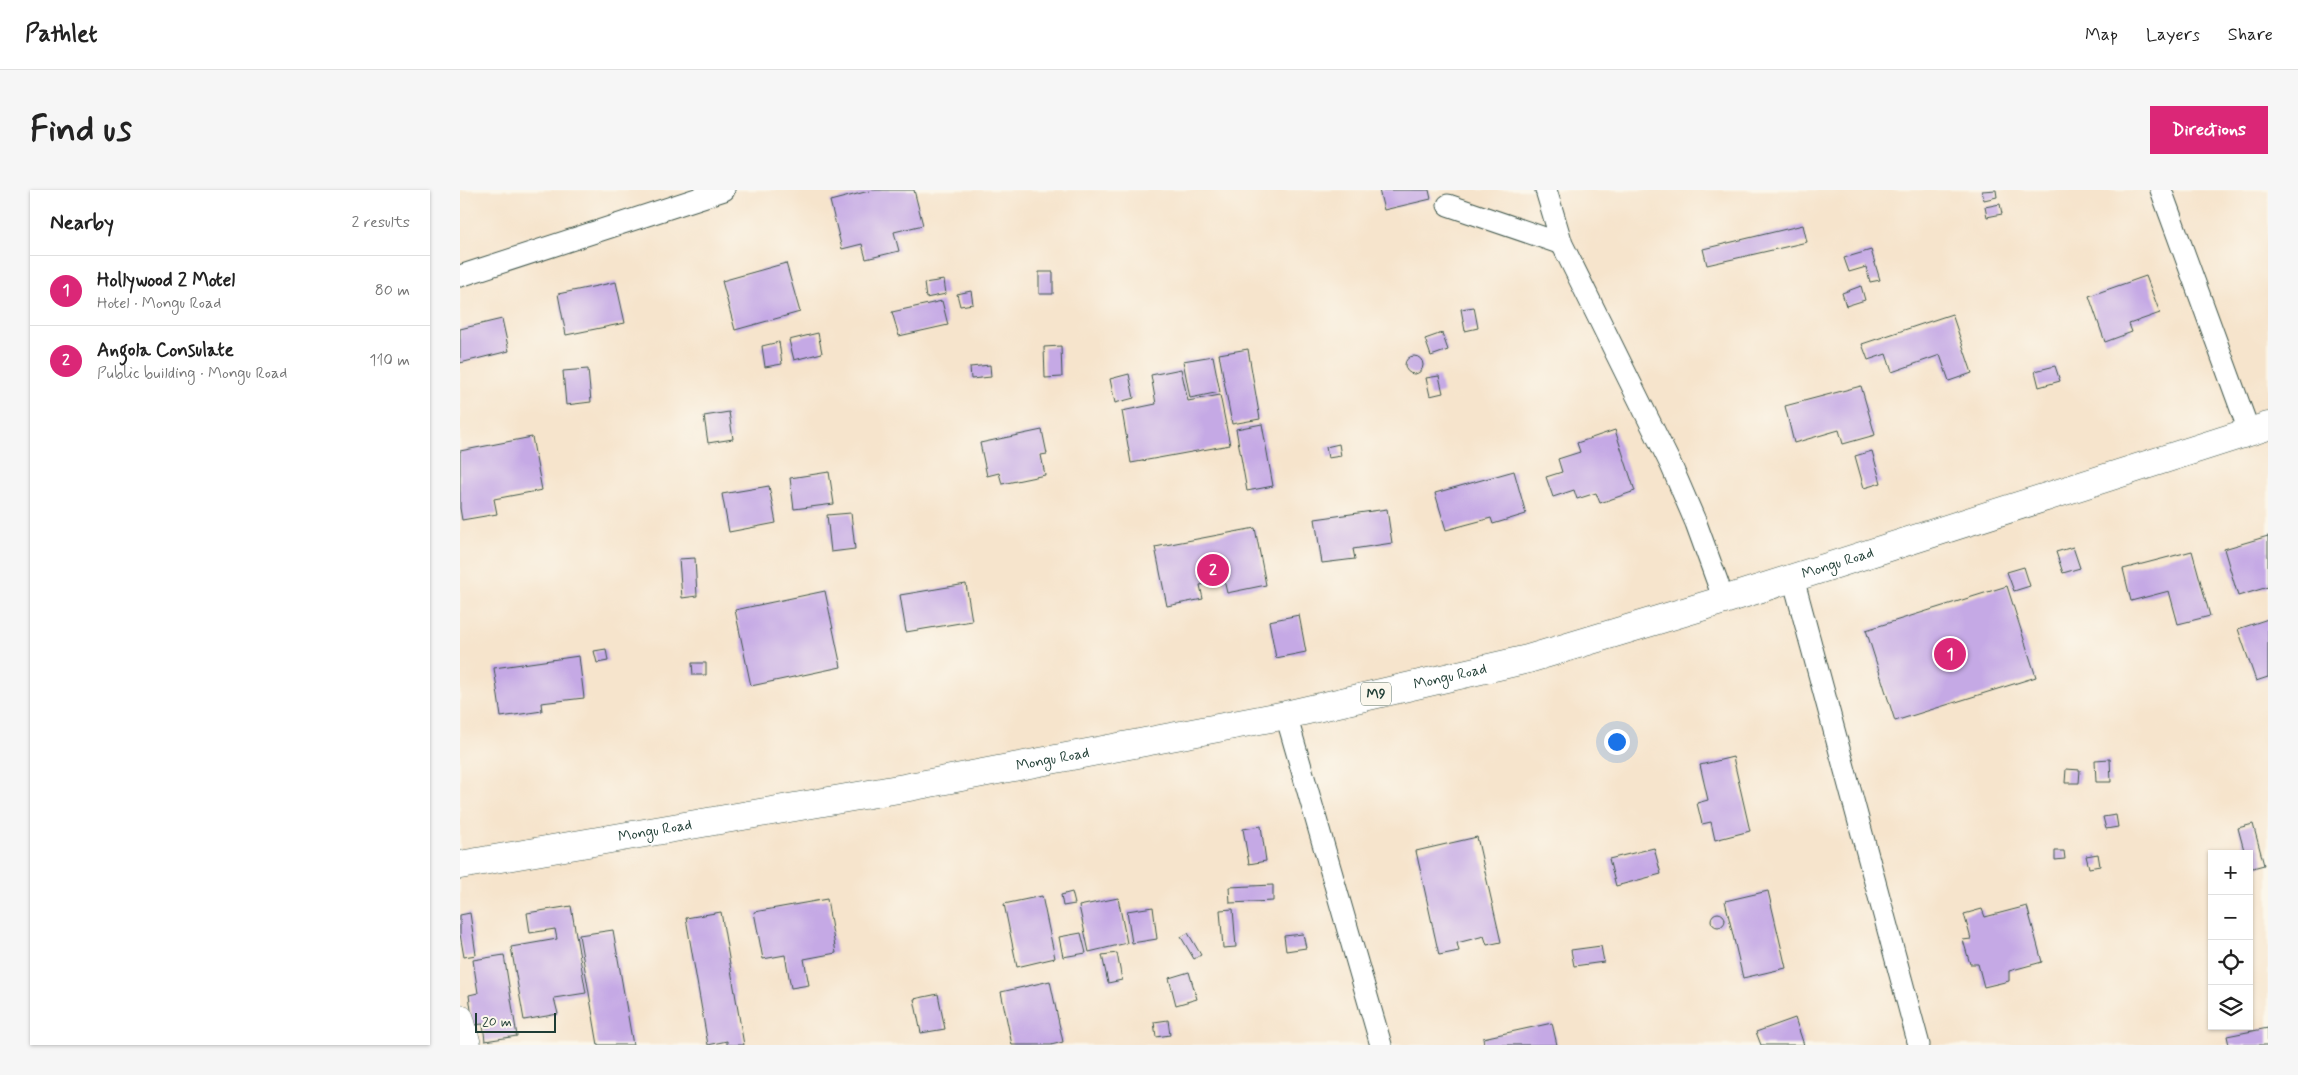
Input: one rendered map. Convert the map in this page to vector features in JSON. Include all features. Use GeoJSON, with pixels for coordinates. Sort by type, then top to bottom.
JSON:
{"type":"FeatureCollection","features":[{"type":"Feature","properties":{"kind":"main road","name":"Mongu Road"},"geometry":{"type":"LineString","coordinates":[[460,865],[894,789],[1286,715],[1528,658],[1724,600],[2259,429]]}},
{"type":"Feature","properties":{"kind":"main road"},"geometry":{"type":"LineString","coordinates":[[460,1019],[466,1045]]}},
{"type":"Feature","properties":{"kind":"street"},"geometry":{"type":"LineString","coordinates":[[460,276],[724,190]]}},
{"type":"Feature","properties":{"kind":"street"},"geometry":{"type":"LineString","coordinates":[[1546,190],[1562,244],[1671,465],[1696,523],[1724,600]]}},
{"type":"Feature","properties":{"kind":"street"},"geometry":{"type":"LineString","coordinates":[[2161,190],[2259,429]]}},
{"type":"Feature","properties":{"kind":"street"},"geometry":{"type":"LineString","coordinates":[[1448,205],[1562,244]]}},
{"type":"Feature","properties":{"kind":"street"},"geometry":{"type":"LineString","coordinates":[[1793,578],[1919,1045]]}},
{"type":"Feature","properties":{"kind":"street"},"geometry":{"type":"LineString","coordinates":[[1286,715],[1381,1045]]}},
{"type":"Feature","properties":{"kind":"building"},"geometry":{"type":"Polygon","coordinates":[[[873,190],[914,190],[923,225],[894,232],[899,251],[866,259],[862,244],[842,249],[830,201],[873,190]]]}},
{"type":"Feature","properties":{"kind":"building"},"geometry":{"type":"Polygon","coordinates":[[[1379,190],[1429,190],[1431,199],[1384,210],[1379,190]]]}},
{"type":"Feature","properties":{"kind":"building"},"geometry":{"type":"Polygon","coordinates":[[[1996,190],[1997,197],[1984,200],[1982,191],[1996,190]]]}},
{"type":"Feature","properties":{"kind":"building"},"geometry":{"type":"Polygon","coordinates":[[[2000,204],[2002,214],[1987,217],[1985,207],[2000,204]]]}},
{"type":"Feature","properties":{"kind":"building"},"geometry":{"type":"Polygon","coordinates":[[[1803,225],[1807,242],[1707,265],[1703,249],[1803,225]]]}},
{"type":"Feature","properties":{"kind":"building"},"geometry":{"type":"Polygon","coordinates":[[[1871,250],[1880,280],[1870,282],[1866,267],[1849,272],[1844,258],[1871,250]]]}},
{"type":"Feature","properties":{"kind":"building"},"geometry":{"type":"Polygon","coordinates":[[[786,263],[800,312],[735,330],[722,281],[786,263]]]}},
{"type":"Feature","properties":{"kind":"building"},"geometry":{"type":"Polygon","coordinates":[[[1039,272],[1053,272],[1053,294],[1039,294],[1039,272]]]}},
{"type":"Feature","properties":{"kind":"building"},"geometry":{"type":"Polygon","coordinates":[[[2146,276],[2160,313],[2129,324],[2132,332],[2105,342],[2089,296],[2146,276]]]}},
{"type":"Feature","properties":{"kind":"building"},"geometry":{"type":"Polygon","coordinates":[[[944,280],[946,294],[926,298],[924,283],[944,280]]]}},
{"type":"Feature","properties":{"kind":"building"},"geometry":{"type":"Polygon","coordinates":[[[616,282],[625,323],[566,335],[558,294],[616,282]]]}},
{"type":"Feature","properties":{"kind":"building"},"geometry":{"type":"Polygon","coordinates":[[[1861,286],[1865,300],[1846,306],[1842,293],[1861,286]]]}},
{"type":"Feature","properties":{"kind":"building"},"geometry":{"type":"Polygon","coordinates":[[[971,291],[973,304],[960,306],[957,294],[971,291]]]}},
{"type":"Feature","properties":{"kind":"building"},"geometry":{"type":"Polygon","coordinates":[[[942,301],[948,325],[899,336],[892,312],[942,301]]]}},
{"type":"Feature","properties":{"kind":"building"},"geometry":{"type":"Polygon","coordinates":[[[1474,307],[1478,328],[1465,331],[1461,309],[1474,307]]]}},
{"type":"Feature","properties":{"kind":"building"},"geometry":{"type":"Polygon","coordinates":[[[1952,314],[1972,373],[1949,381],[1940,355],[1892,372],[1886,354],[1868,360],[1862,344],[1952,314]]]}},
{"type":"Feature","properties":{"kind":"building"},"geometry":{"type":"Polygon","coordinates":[[[502,319],[509,351],[460,363],[460,329],[502,319]]]}},
{"type":"Feature","properties":{"kind":"building"},"geometry":{"type":"Polygon","coordinates":[[[818,333],[822,353],[794,360],[789,340],[818,333]]]}},
{"type":"Feature","properties":{"kind":"building"},"geometry":{"type":"Polygon","coordinates":[[[1442,333],[1448,350],[1431,356],[1425,339],[1442,333]]]}},
{"type":"Feature","properties":{"kind":"building"},"geometry":{"type":"Polygon","coordinates":[[[779,342],[782,364],[765,367],[762,346],[779,342]]]}},
{"type":"Feature","properties":{"kind":"building"},"geometry":{"type":"Polygon","coordinates":[[[1061,346],[1062,377],[1045,378],[1044,347],[1061,346]]]}},
{"type":"Feature","properties":{"kind":"building"},"geometry":{"type":"Polygon","coordinates":[[[1248,349],[1260,419],[1232,424],[1219,354],[1248,349]]]}},
{"type":"Feature","properties":{"kind":"building"},"geometry":{"type":"Polygon","coordinates":[[[1213,356],[1220,392],[1190,398],[1183,361],[1213,356]]]}},
{"type":"Feature","properties":{"kind":"building"},"geometry":{"type":"Polygon","coordinates":[[[1414,356],[1420,359],[1423,365],[1420,371],[1414,374],[1408,371],[1405,365],[1408,359],[1414,356]]]}},
{"type":"Feature","properties":{"kind":"building"},"geometry":{"type":"Polygon","coordinates":[[[990,365],[991,377],[971,379],[970,367],[990,365]]]}},
{"type":"Feature","properties":{"kind":"building"},"geometry":{"type":"Polygon","coordinates":[[[2055,366],[2060,381],[2039,387],[2035,371],[2055,366]]]}},
{"type":"Feature","properties":{"kind":"building"},"geometry":{"type":"Polygon","coordinates":[[[588,369],[591,402],[566,405],[563,371],[588,369]]]}},
{"type":"Feature","properties":{"kind":"building"},"geometry":{"type":"Polygon","coordinates":[[[1181,369],[1188,401],[1220,395],[1230,445],[1131,463],[1122,411],[1156,404],[1151,375],[1181,369]]]}},
{"type":"Feature","properties":{"kind":"building"},"geometry":{"type":"Polygon","coordinates":[[[1129,374],[1134,398],[1115,403],[1110,379],[1129,374]]]}},
{"type":"Feature","properties":{"kind":"building"},"geometry":{"type":"Polygon","coordinates":[[[1439,376],[1443,393],[1430,396],[1426,378],[1439,376]]]}},
{"type":"Feature","properties":{"kind":"building"},"geometry":{"type":"Polygon","coordinates":[[[1861,386],[1875,435],[1843,444],[1839,430],[1794,443],[1785,406],[1861,386]]]}},
{"type":"Feature","properties":{"kind":"building"},"geometry":{"type":"Polygon","coordinates":[[[729,412],[733,439],[708,443],[704,416],[729,412]]]}},
{"type":"Feature","properties":{"kind":"building"},"geometry":{"type":"Polygon","coordinates":[[[1262,424],[1273,486],[1247,491],[1236,429],[1262,424]]]}},
{"type":"Feature","properties":{"kind":"building"},"geometry":{"type":"Polygon","coordinates":[[[1042,430],[1047,454],[1041,455],[1045,475],[1002,484],[999,473],[987,476],[980,443],[1042,430]]]}},
{"type":"Feature","properties":{"kind":"building"},"geometry":{"type":"Polygon","coordinates":[[[1615,430],[1635,491],[1600,503],[1596,493],[1577,499],[1574,490],[1553,497],[1546,477],[1562,472],[1558,459],[1580,452],[1577,443],[1615,430]]]}},
{"type":"Feature","properties":{"kind":"building"},"geometry":{"type":"Polygon","coordinates":[[[532,437],[542,490],[494,499],[497,514],[462,520],[460,508],[460,451],[532,437]]]}},
{"type":"Feature","properties":{"kind":"building"},"geometry":{"type":"Polygon","coordinates":[[[1339,444],[1341,456],[1328,458],[1326,447],[1339,444]]]}},
{"type":"Feature","properties":{"kind":"building"},"geometry":{"type":"Polygon","coordinates":[[[1872,451],[1881,483],[1864,488],[1855,456],[1872,451]]]}},
{"type":"Feature","properties":{"kind":"building"},"geometry":{"type":"Polygon","coordinates":[[[1514,471],[1526,514],[1493,524],[1491,518],[1446,530],[1435,493],[1514,471]]]}},
{"type":"Feature","properties":{"kind":"building"},"geometry":{"type":"Polygon","coordinates":[[[829,472],[834,504],[794,509],[790,478],[829,472]]]}},
{"type":"Feature","properties":{"kind":"building"},"geometry":{"type":"Polygon","coordinates":[[[769,486],[776,523],[729,532],[722,494],[769,486]]]}},
{"type":"Feature","properties":{"kind":"building"},"geometry":{"type":"Polygon","coordinates":[[[1387,509],[1392,543],[1353,549],[1355,559],[1322,563],[1315,519],[1387,509]]]}},
{"type":"Feature","properties":{"kind":"building"},"geometry":{"type":"Polygon","coordinates":[[[851,513],[855,549],[831,552],[827,515],[851,513]]]}},
{"type":"Feature","properties":{"kind":"building"},"geometry":{"type":"Polygon","coordinates":[[[1255,528],[1266,585],[1227,593],[1224,580],[1200,585],[1203,599],[1167,606],[1155,547],[1255,528]]]}},
{"type":"Feature","properties":{"kind":"building"},"geometry":{"type":"Polygon","coordinates":[[[2268,536],[2268,587],[2238,596],[2224,549],[2268,536]]]}},
{"type":"Feature","properties":{"kind":"building"},"geometry":{"type":"Polygon","coordinates":[[[2073,547],[2080,568],[2063,573],[2056,552],[2073,547]]]}},
{"type":"Feature","properties":{"kind":"building"},"geometry":{"type":"Polygon","coordinates":[[[2192,551],[2210,616],[2178,624],[2169,591],[2131,601],[2123,569],[2192,551]]]}},
{"type":"Feature","properties":{"kind":"building"},"geometry":{"type":"Polygon","coordinates":[[[695,558],[697,596],[682,598],[679,559],[695,558]]]}},
{"type":"Feature","properties":{"kind":"building"},"geometry":{"type":"Polygon","coordinates":[[[2024,567],[2030,586],[2014,591],[2007,572],[2024,567]]]}},
{"type":"Feature","properties":{"kind":"building"},"geometry":{"type":"Polygon","coordinates":[[[966,584],[972,621],[906,632],[900,595],[966,584]]]}},
{"type":"Feature","properties":{"kind":"building"},"geometry":{"type":"Polygon","coordinates":[[[2007,586],[2036,677],[1895,721],[1866,630],[2007,586]]]}},
{"type":"Feature","properties":{"kind":"building"},"geometry":{"type":"Polygon","coordinates":[[[825,591],[841,667],[751,686],[735,610],[825,591]]]}},
{"type":"Feature","properties":{"kind":"building"},"geometry":{"type":"Polygon","coordinates":[[[1299,615],[1306,652],[1276,658],[1269,621],[1299,615]]]}},
{"type":"Feature","properties":{"kind":"building"},"geometry":{"type":"Polygon","coordinates":[[[2268,619],[2268,677],[2256,681],[2238,629],[2268,619]]]}},
{"type":"Feature","properties":{"kind":"building"},"geometry":{"type":"Polygon","coordinates":[[[606,649],[608,661],[597,663],[594,651],[606,649]]]}},
{"type":"Feature","properties":{"kind":"building"},"geometry":{"type":"Polygon","coordinates":[[[579,656],[584,698],[541,703],[542,711],[501,717],[494,668],[579,656]]]}},
{"type":"Feature","properties":{"kind":"building"},"geometry":{"type":"Polygon","coordinates":[[[692,663],[706,663],[706,675],[693,675],[692,663]]]}},
{"type":"Feature","properties":{"kind":"building"},"geometry":{"type":"Polygon","coordinates":[[[1733,757],[1750,831],[1715,840],[1711,822],[1702,824],[1697,803],[1708,800],[1700,765],[1733,757]]]}},
{"type":"Feature","properties":{"kind":"building"},"geometry":{"type":"Polygon","coordinates":[[[2110,759],[2111,782],[2096,782],[2095,760],[2110,759]]]}},
{"type":"Feature","properties":{"kind":"building"},"geometry":{"type":"Polygon","coordinates":[[[2066,769],[2080,770],[2079,783],[2065,783],[2066,769]]]}},
{"type":"Feature","properties":{"kind":"building"},"geometry":{"type":"Polygon","coordinates":[[[2116,815],[2118,827],[2106,829],[2103,817],[2116,815]]]}},
{"type":"Feature","properties":{"kind":"building"},"geometry":{"type":"Polygon","coordinates":[[[2253,824],[2264,865],[2253,868],[2253,850],[2244,850],[2238,828],[2253,824]]]}},
{"type":"Feature","properties":{"kind":"building"},"geometry":{"type":"Polygon","coordinates":[[[1261,826],[1266,861],[1249,864],[1243,829],[1261,826]]]}},
{"type":"Feature","properties":{"kind":"building"},"geometry":{"type":"Polygon","coordinates":[[[1477,837],[1501,942],[1487,945],[1484,936],[1457,943],[1459,951],[1439,955],[1416,851],[1477,837]]]}},
{"type":"Feature","properties":{"kind":"building"},"geometry":{"type":"Polygon","coordinates":[[[1654,848],[1661,874],[1616,886],[1609,859],[1654,848]]]}},
{"type":"Feature","properties":{"kind":"building"},"geometry":{"type":"Polygon","coordinates":[[[2055,851],[2064,851],[2065,859],[2055,860],[2055,851]]]}},
{"type":"Feature","properties":{"kind":"building"},"geometry":{"type":"Polygon","coordinates":[[[2098,854],[2100,866],[2089,868],[2086,856],[2098,854]]]}},
{"type":"Feature","properties":{"kind":"building"},"geometry":{"type":"Polygon","coordinates":[[[1273,885],[1273,901],[1230,903],[1229,887],[1273,885]]]}},
{"type":"Feature","properties":{"kind":"building"},"geometry":{"type":"Polygon","coordinates":[[[1768,891],[1786,968],[1743,978],[1725,901],[1768,891]]]}},
{"type":"Feature","properties":{"kind":"building"},"geometry":{"type":"Polygon","coordinates":[[[1072,892],[1075,904],[1063,906],[1061,895],[1072,892]]]}},
{"type":"Feature","properties":{"kind":"building"},"geometry":{"type":"Polygon","coordinates":[[[1042,896],[1055,958],[1017,967],[1004,904],[1042,896]]]}},
{"type":"Feature","properties":{"kind":"building"},"geometry":{"type":"Polygon","coordinates":[[[1118,898],[1127,943],[1089,952],[1079,906],[1118,898]]]}},
{"type":"Feature","properties":{"kind":"building"},"geometry":{"type":"Polygon","coordinates":[[[827,899],[836,953],[804,959],[809,985],[791,988],[785,955],[763,959],[754,912],[827,899]]]}},
{"type":"Feature","properties":{"kind":"building"},"geometry":{"type":"Polygon","coordinates":[[[571,906],[586,993],[554,998],[558,1014],[524,1020],[511,947],[557,939],[555,929],[530,933],[527,913],[571,906]]]}},
{"type":"Feature","properties":{"kind":"building"},"geometry":{"type":"Polygon","coordinates":[[[2027,906],[2042,962],[2009,971],[2009,981],[1984,987],[1978,964],[1970,964],[1963,940],[1971,939],[1964,914],[1982,909],[1985,917],[2027,906]]]}},
{"type":"Feature","properties":{"kind":"building"},"geometry":{"type":"Polygon","coordinates":[[[1153,907],[1157,939],[1132,943],[1127,911],[1153,907]]]}},
{"type":"Feature","properties":{"kind":"building"},"geometry":{"type":"Polygon","coordinates":[[[1233,909],[1236,947],[1223,948],[1220,910],[1233,909]]]}},
{"type":"Feature","properties":{"kind":"building"},"geometry":{"type":"Polygon","coordinates":[[[721,912],[744,1045],[727,1045],[727,1041],[708,1045],[686,918],[721,912]]]}},
{"type":"Feature","properties":{"kind":"building"},"geometry":{"type":"Polygon","coordinates":[[[470,913],[476,955],[464,957],[460,934],[460,915],[470,913]]]}},
{"type":"Feature","properties":{"kind":"building"},"geometry":{"type":"Polygon","coordinates":[[[1718,913],[1723,915],[1725,920],[1723,925],[1718,927],[1713,925],[1711,920],[1713,915],[1718,913]]]}},
{"type":"Feature","properties":{"kind":"building"},"geometry":{"type":"Polygon","coordinates":[[[613,930],[633,1045],[598,1045],[579,935],[613,930]]]}},
{"type":"Feature","properties":{"kind":"building"},"geometry":{"type":"Polygon","coordinates":[[[1081,933],[1086,953],[1063,957],[1059,937],[1081,933]]]}},
{"type":"Feature","properties":{"kind":"building"},"geometry":{"type":"Polygon","coordinates":[[[1188,933],[1201,955],[1194,959],[1181,937],[1188,933]]]}},
{"type":"Feature","properties":{"kind":"building"},"geometry":{"type":"Polygon","coordinates":[[[1303,934],[1306,948],[1286,951],[1284,936],[1303,934]]]}},
{"type":"Feature","properties":{"kind":"building"},"geometry":{"type":"Polygon","coordinates":[[[1601,946],[1604,962],[1574,966],[1571,950],[1601,946]]]}},
{"type":"Feature","properties":{"kind":"building"},"geometry":{"type":"Polygon","coordinates":[[[1117,953],[1122,980],[1108,983],[1102,955],[1117,953]]]}},
{"type":"Feature","properties":{"kind":"building"},"geometry":{"type":"Polygon","coordinates":[[[504,955],[517,1036],[485,1041],[483,1024],[473,1025],[469,995],[478,993],[473,960],[504,955]]]}},
{"type":"Feature","properties":{"kind":"building"},"geometry":{"type":"Polygon","coordinates":[[[1189,972],[1197,999],[1176,1005],[1169,978],[1189,972]]]}},
{"type":"Feature","properties":{"kind":"building"},"geometry":{"type":"Polygon","coordinates":[[[1050,981],[1063,1042],[1051,1045],[1012,1045],[1001,992],[1050,981]]]}},
{"type":"Feature","properties":{"kind":"building"},"geometry":{"type":"Polygon","coordinates":[[[938,994],[945,1029],[921,1033],[914,999],[938,994]]]}},
{"type":"Feature","properties":{"kind":"building"},"geometry":{"type":"Polygon","coordinates":[[[1795,1018],[1804,1045],[1761,1045],[1756,1032],[1795,1018]]]}},
{"type":"Feature","properties":{"kind":"building"},"geometry":{"type":"Polygon","coordinates":[[[1168,1020],[1170,1035],[1156,1037],[1154,1022],[1168,1020]]]}},
{"type":"Feature","properties":{"kind":"building"},"geometry":{"type":"Polygon","coordinates":[[[1552,1023],[1557,1045],[1484,1045],[1483,1038],[1552,1023]]]}},
{"type":"Feature","properties":{"kind":"building"},"geometry":{"type":"Polygon","coordinates":[[[2268,1028],[2268,1045],[2229,1045],[2227,1036],[2268,1028]]]}},
{"type":"Feature","properties":{"kind":"place","name":"Angola Consulate"},"geometry":{"type":"Point","coordinates":[1213,570]}},
{"type":"Feature","properties":{"kind":"place","name":"Hollywood 2 Motel"},"geometry":{"type":"Point","coordinates":[1950,654]}}]}
